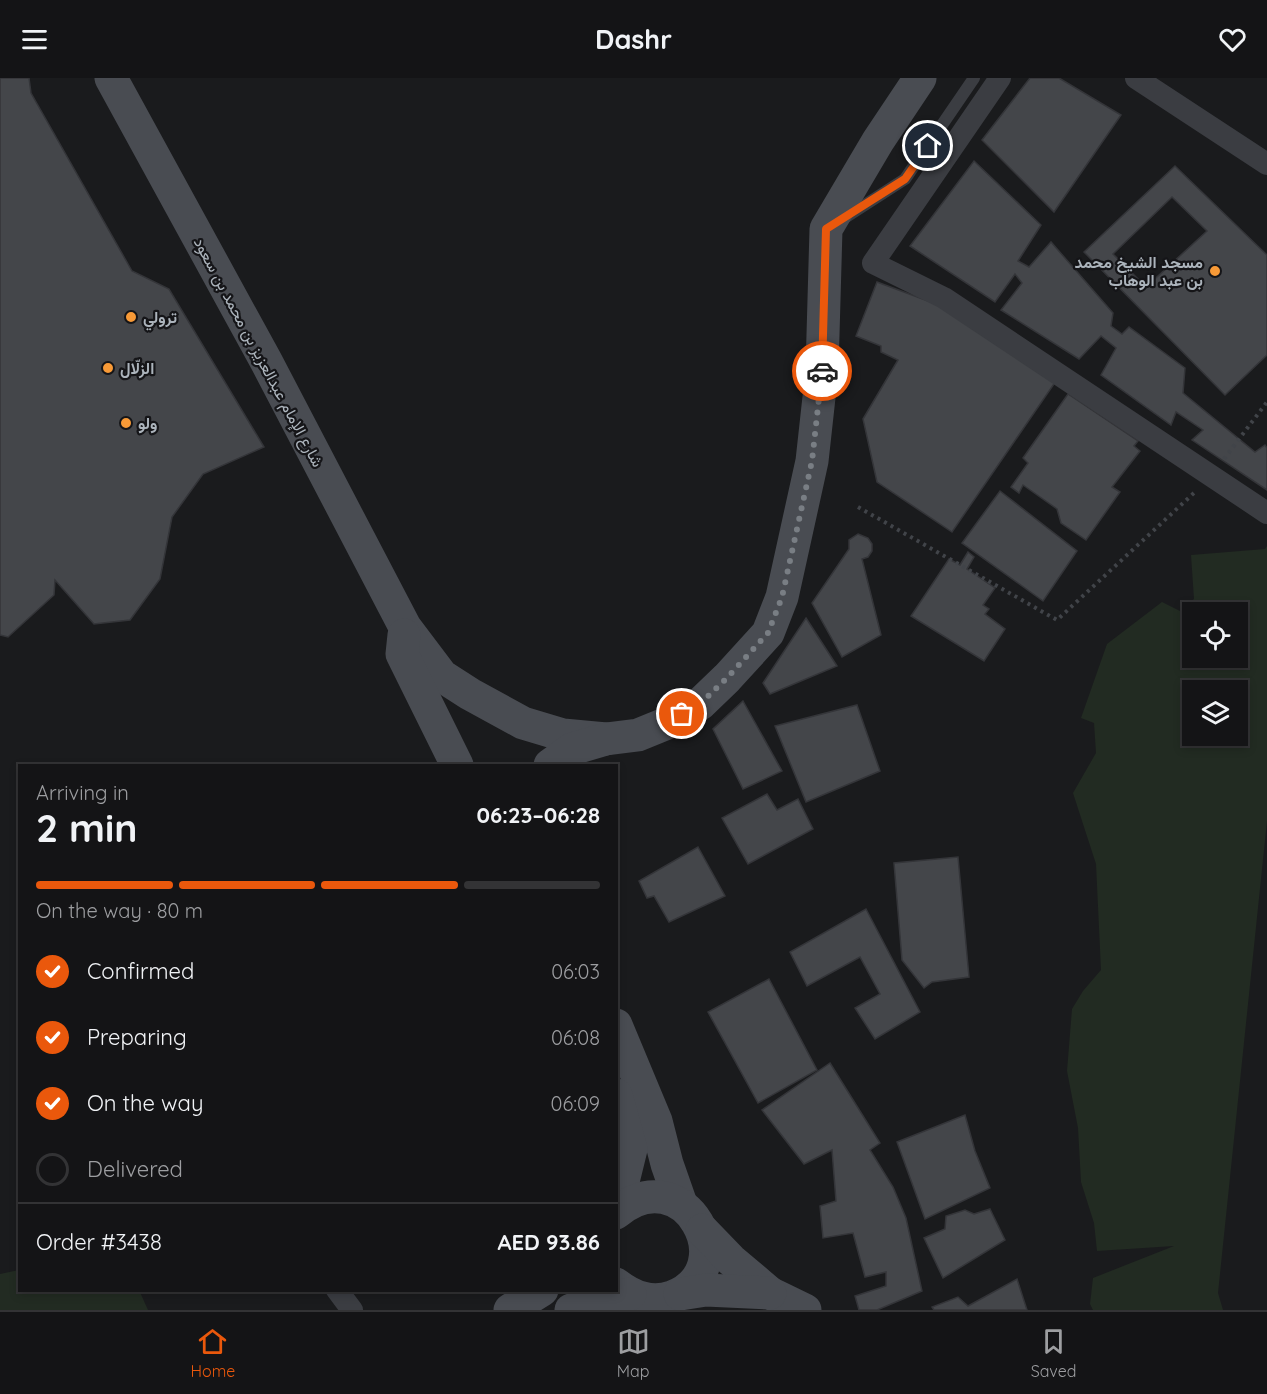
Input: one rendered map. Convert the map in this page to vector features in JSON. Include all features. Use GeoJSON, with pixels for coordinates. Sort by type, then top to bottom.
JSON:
{"type":"FeatureCollection","features":[{"type":"Feature","properties":{"kind":"street","name":"شارع الإمام عبدالعزيز بن محمد بن سعود"},"geometry":{"type":"LineString","coordinates":[[111,78],[266,361],[405,627],[442,676],[470,694],[523,723],[563,735],[606,739]]}},
{"type":"Feature","properties":{"kind":"street"},"geometry":{"type":"LineString","coordinates":[[551,764],[572,749],[606,739],[638,735],[665,724],[700,704],[768,633],[782,597],[812,461],[822,370],[826,229],[878,141],[920,78]]}},
{"type":"Feature","properties":{"kind":"street"},"geometry":{"type":"LineString","coordinates":[[1000,78],[873,263],[944,298],[1267,513]]}},
{"type":"Feature","properties":{"kind":"street"},"geometry":{"type":"LineString","coordinates":[[1137,78],[1267,164]]}},
{"type":"Feature","properties":{"kind":"street"},"geometry":{"type":"LineString","coordinates":[[405,627],[402,654],[457,764]]}},
{"type":"Feature","properties":{"kind":"street"},"geometry":{"type":"LineString","coordinates":[[618,1031],[656,1121],[667,1164],[681,1204]]}},
{"type":"Feature","properties":{"kind":"street"},"geometry":{"type":"LineString","coordinates":[[618,1102],[631,1149],[618,1204]]}},
{"type":"Feature","properties":{"kind":"street"},"geometry":{"type":"LineString","coordinates":[[618,1211],[633,1202],[654,1197],[668,1198],[681,1204],[694,1215],[706,1244],[705,1258],[692,1284],[680,1294]]}},
{"type":"Feature","properties":{"kind":"street"},"geometry":{"type":"LineString","coordinates":[[702,1230],[731,1260],[770,1293],[805,1310]]}},
{"type":"Feature","properties":{"kind":"street"},"geometry":{"type":"LineString","coordinates":[[623,1289],[647,1300],[664,1299],[706,1290],[770,1293]]}},
{"type":"Feature","properties":{"kind":"street"},"geometry":{"type":"LineString","coordinates":[[338,1292],[351,1310]]}},
{"type":"Feature","properties":{"kind":"street"},"geometry":{"type":"LineString","coordinates":[[510,1310],[539,1292]]}},
{"type":"Feature","properties":{"kind":"street"},"geometry":{"type":"LineString","coordinates":[[571,1310],[606,1299],[618,1292]]}},
{"type":"Feature","properties":{"kind":"lane"},"geometry":{"type":"LineString","coordinates":[[826,229],[905,179],[974,78]]}},
{"type":"Feature","properties":{"kind":"path"},"geometry":{"type":"LineString","coordinates":[[858,507],[1057,620],[1212,476],[1267,402]]}},
{"type":"Feature","properties":{"kind":"shaded area"},"geometry":{"type":"Polygon","coordinates":[[[1267,546],[1267,821],[1218,1293],[1223,1310],[1093,1310],[1090,1304],[1093,1278],[1174,1246],[1097,1251],[1094,1223],[1081,1182],[1078,1128],[1067,1071],[1072,1009],[1083,991],[1101,970],[1096,864],[1073,793],[1096,753],[1094,723],[1081,718],[1107,644],[1162,602],[1180,611],[1182,609],[1182,668],[1248,668],[1248,602],[1190,602],[1194,599],[1191,555],[1265,549],[1267,546]]]}},
{"type":"Feature","properties":{"kind":"shaded area"},"geometry":{"type":"Polygon","coordinates":[[[18,1270],[18,1292],[140,1292],[148,1310],[0,1310],[0,1274],[18,1270]]]}},
{"type":"Feature","properties":{"kind":"building","name":"الزلّال"},"geometry":{"type":"Polygon","coordinates":[[[0,78],[29,78],[31,93],[132,271],[169,289],[264,447],[203,474],[172,517],[160,579],[130,620],[94,624],[55,580],[54,595],[8,637],[0,635],[0,78]]]}},
{"type":"Feature","properties":{"kind":"building"},"geometry":{"type":"Polygon","coordinates":[[[1030,78],[1059,78],[1121,115],[1054,212],[982,140],[1030,78]]]}},
{"type":"Feature","properties":{"kind":"building"},"geometry":{"type":"Polygon","coordinates":[[[974,161],[1041,225],[1018,261],[1029,267],[1051,242],[1113,313],[1111,326],[1122,334],[1129,327],[1185,368],[1183,393],[1255,452],[1265,445],[1267,448],[1267,490],[1192,440],[1203,430],[1176,412],[1171,425],[1101,375],[1116,348],[1101,336],[1079,359],[1001,310],[1022,283],[1015,274],[995,302],[910,246],[974,161]]]}},
{"type":"Feature","properties":{"kind":"building","name":"مسجد الشيخ محمد بن عبد الوهاب"},"geometry":{"type":"Polygon","coordinates":[[[1175,166],[1267,255],[1267,355],[1225,395],[1084,252],[1175,166]],[[1172,197],[1113,254],[1146,287],[1207,231],[1172,197]]]}},
{"type":"Feature","properties":{"kind":"building"},"geometry":{"type":"Polygon","coordinates":[[[877,282],[947,308],[1056,381],[952,532],[877,482],[863,419],[898,360],[881,352],[881,346],[856,336],[877,282]]]}},
{"type":"Feature","properties":{"kind":"building"},"geometry":{"type":"Polygon","coordinates":[[[1068,394],[1138,441],[1134,446],[1140,451],[1112,487],[1120,492],[1086,540],[1061,523],[1057,509],[1023,485],[1019,493],[1011,487],[1028,463],[1023,458],[1068,394]]]}},
{"type":"Feature","properties":{"kind":"building"},"geometry":{"type":"Polygon","coordinates":[[[1000,491],[1077,551],[1043,601],[962,543],[1000,491]]]}},
{"type":"Feature","properties":{"kind":"building"},"geometry":{"type":"Polygon","coordinates":[[[858,534],[868,538],[872,544],[872,551],[868,557],[862,559],[881,635],[842,657],[812,603],[849,549],[849,540],[858,534]]]}},
{"type":"Feature","properties":{"kind":"building"},"geometry":{"type":"Polygon","coordinates":[[[968,552],[974,557],[967,569],[995,588],[983,605],[989,609],[985,614],[1005,629],[984,661],[911,616],[949,559],[960,565],[968,552]]]}},
{"type":"Feature","properties":{"kind":"building"},"geometry":{"type":"Polygon","coordinates":[[[806,618],[837,666],[770,694],[763,683],[806,618]]]}},
{"type":"Feature","properties":{"kind":"building"},"geometry":{"type":"Polygon","coordinates":[[[743,701],[782,771],[743,789],[713,729],[743,701]]]}},
{"type":"Feature","properties":{"kind":"building"},"geometry":{"type":"Polygon","coordinates":[[[857,705],[880,771],[806,802],[775,726],[857,705]]]}},
{"type":"Feature","properties":{"kind":"building"},"geometry":{"type":"Polygon","coordinates":[[[767,794],[777,810],[798,799],[813,829],[748,864],[722,818],[767,794]]]}},
{"type":"Feature","properties":{"kind":"building"},"geometry":{"type":"Polygon","coordinates":[[[698,847],[725,896],[669,922],[654,896],[647,898],[639,881],[698,847]]]}},
{"type":"Feature","properties":{"kind":"building"},"geometry":{"type":"Polygon","coordinates":[[[958,857],[969,977],[932,982],[924,988],[902,960],[894,863],[958,857]]]}},
{"type":"Feature","properties":{"kind":"building"},"geometry":{"type":"Polygon","coordinates":[[[866,909],[920,1012],[875,1039],[855,1008],[880,994],[860,957],[807,986],[790,952],[866,909]]]}},
{"type":"Feature","properties":{"kind":"building"},"geometry":{"type":"Polygon","coordinates":[[[769,979],[817,1070],[758,1103],[708,1012],[769,979]]]}},
{"type":"Feature","properties":{"kind":"building"},"geometry":{"type":"Polygon","coordinates":[[[830,1063],[880,1143],[870,1150],[893,1187],[906,1218],[922,1291],[877,1310],[859,1310],[855,1296],[886,1286],[886,1272],[865,1277],[853,1233],[823,1238],[820,1206],[836,1201],[832,1150],[804,1164],[762,1110],[830,1063]]]}},
{"type":"Feature","properties":{"kind":"building"},"geometry":{"type":"Polygon","coordinates":[[[965,1115],[975,1151],[990,1188],[925,1219],[897,1142],[965,1115]]]}},
{"type":"Feature","properties":{"kind":"building"},"geometry":{"type":"Polygon","coordinates":[[[990,1209],[1005,1240],[943,1278],[924,1238],[945,1229],[946,1216],[965,1210],[974,1214],[990,1209]]]}},
{"type":"Feature","properties":{"kind":"building"},"geometry":{"type":"Polygon","coordinates":[[[1017,1279],[1027,1310],[934,1310],[932,1307],[958,1297],[968,1306],[1017,1279]]]}},
{"type":"Feature","properties":{"kind":"way so far"},"geometry":{"type":"LineString","coordinates":[[682,714],[700,704],[768,633],[782,597],[812,461],[822,371]]}},
{"type":"Feature","properties":{"kind":"place","name":"مسجد الشيخ محمد بن عبد الوهاب"},"geometry":{"type":"Point","coordinates":[1215,271]}},
{"type":"Feature","properties":{"kind":"place","name":"ترولي"},"geometry":{"type":"Point","coordinates":[131,317]}},
{"type":"Feature","properties":{"kind":"place","name":"الزلّال"},"geometry":{"type":"Point","coordinates":[108,368]}},
{"type":"Feature","properties":{"kind":"place","name":"ولو"},"geometry":{"type":"Point","coordinates":[126,423]}},
{"type":"Feature","properties":{"kind":"route"},"geometry":{"type":"LineString","coordinates":[[822,371],[826,229],[905,179],[928,146]]}}]}
